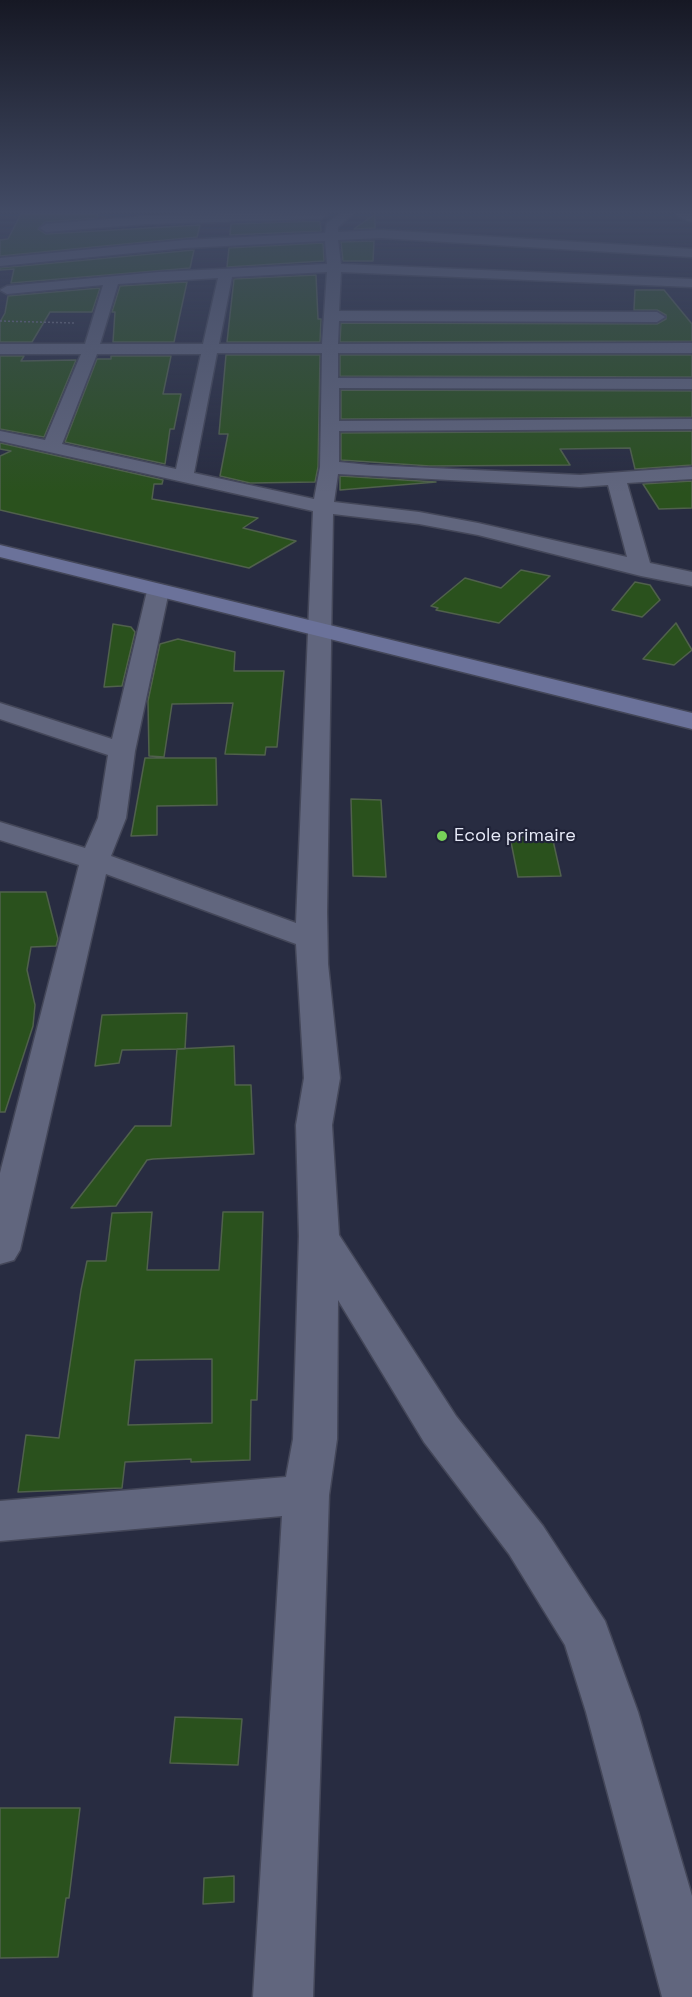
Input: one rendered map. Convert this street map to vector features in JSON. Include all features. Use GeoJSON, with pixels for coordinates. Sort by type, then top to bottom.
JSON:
{"type":"FeatureCollection","features":[{"type":"Feature","properties":{"kind":"street"},"geometry":{"type":"LineString","coordinates":[[51,448],[91,349],[103,307]]}},
{"type":"Feature","properties":{"kind":"street"},"geometry":{"type":"LineString","coordinates":[[184,476],[218,307]]}},
{"type":"Feature","properties":{"kind":"street"},"geometry":{"type":"LineString","coordinates":[[283,1997],[306,1495],[315,1439],[319,1236],[314,1125],[322,1078],[312,939],[323,507],[330,467],[332,307]]}},
{"type":"Feature","properties":{"kind":"street"},"geometry":{"type":"LineString","coordinates":[[331,316],[503,307]]}},
{"type":"Feature","properties":{"kind":"street"},"geometry":{"type":"LineString","coordinates":[[547,307],[576,385]]}},
{"type":"Feature","properties":{"kind":"street"},"geometry":{"type":"LineString","coordinates":[[566,307],[657,317]]}},
{"type":"Feature","properties":{"kind":"street"},"geometry":{"type":"LineString","coordinates":[[652,307],[657,317],[685,348]]}},
{"type":"Feature","properties":{"kind":"street"},"geometry":{"type":"LineString","coordinates":[[0,349],[685,348]]}},
{"type":"Feature","properties":{"kind":"street"},"geometry":{"type":"LineString","coordinates":[[330,383],[692,384]]}},
{"type":"Feature","properties":{"kind":"street"},"geometry":{"type":"LineString","coordinates":[[329,426],[692,424]]}},
{"type":"Feature","properties":{"kind":"street"},"geometry":{"type":"LineString","coordinates":[[0,436],[323,507],[419,518],[478,529],[641,569],[692,579]]}},
{"type":"Feature","properties":{"kind":"street"},"geometry":{"type":"LineString","coordinates":[[330,467],[369,471],[580,481],[692,473]]}},
{"type":"Feature","properties":{"kind":"street"},"geometry":{"type":"LineString","coordinates":[[615,478],[641,569]]}},
{"type":"Feature","properties":{"kind":"street"},"geometry":{"type":"LineString","coordinates":[[473,495],[530,493],[580,481]]}},
{"type":"Feature","properties":{"kind":"street"},"geometry":{"type":"LineString","coordinates":[[350,511],[421,499]]}},
{"type":"Feature","properties":{"kind":"street"},"geometry":{"type":"LineString","coordinates":[[0,551],[692,721]]}},
{"type":"Feature","properties":{"kind":"street"},"geometry":{"type":"LineString","coordinates":[[0,1250],[95,860],[112,818],[122,751],[158,591]]}},
{"type":"Feature","properties":{"kind":"street"},"geometry":{"type":"LineString","coordinates":[[0,711],[122,751]]}},
{"type":"Feature","properties":{"kind":"street"},"geometry":{"type":"LineString","coordinates":[[0,831],[95,860],[312,939]]}},
{"type":"Feature","properties":{"kind":"street"},"geometry":{"type":"LineString","coordinates":[[319,1236],[440,1429],[526,1540],[587,1637],[612,1713],[692,1997]]}},
{"type":"Feature","properties":{"kind":"street"},"geometry":{"type":"LineString","coordinates":[[0,1521],[306,1495]]}},
{"type":"Feature","properties":{"kind":"building"},"geometry":{"type":"Polygon","coordinates":[[[6,307],[94,307],[92,312],[50,312],[32,342],[0,342],[0,322],[6,307]]]}},
{"type":"Feature","properties":{"kind":"building"},"geometry":{"type":"Polygon","coordinates":[[[113,307],[182,307],[174,342],[113,342],[115,312],[112,312],[113,307]]]}},
{"type":"Feature","properties":{"kind":"building"},"geometry":{"type":"Polygon","coordinates":[[[231,307],[317,307],[318,319],[321,319],[320,342],[227,342],[231,307]]]}},
{"type":"Feature","properties":{"kind":"building"},"geometry":{"type":"Polygon","coordinates":[[[634,307],[678,307],[692,324],[692,341],[340,342],[341,323],[657,324],[666,319],[666,315],[657,310],[634,310],[634,307]]]}},
{"type":"Feature","properties":{"kind":"building"},"geometry":{"type":"Polygon","coordinates":[[[226,355],[320,355],[318,467],[315,482],[250,483],[220,476],[228,434],[219,434],[226,355]]]}},
{"type":"Feature","properties":{"kind":"building"},"geometry":{"type":"Polygon","coordinates":[[[340,355],[692,355],[692,377],[340,376],[340,355]]]}},
{"type":"Feature","properties":{"kind":"building"},"geometry":{"type":"Polygon","coordinates":[[[0,356],[24,356],[21,361],[76,360],[44,437],[0,429],[0,356]]]}},
{"type":"Feature","properties":{"kind":"building"},"geometry":{"type":"Polygon","coordinates":[[[111,356],[171,356],[163,394],[181,394],[174,429],[170,429],[165,464],[65,442],[97,359],[111,359],[111,356]]]}},
{"type":"Feature","properties":{"kind":"building"},"geometry":{"type":"Polygon","coordinates":[[[341,390],[692,391],[692,417],[341,419],[341,390]]]}},
{"type":"Feature","properties":{"kind":"building"},"geometry":{"type":"Polygon","coordinates":[[[692,431],[692,465],[635,469],[630,448],[560,449],[570,465],[430,466],[341,460],[341,433],[692,431]]]}},
{"type":"Feature","properties":{"kind":"building"},"geometry":{"type":"Polygon","coordinates":[[[0,443],[163,480],[162,484],[154,484],[152,499],[258,518],[243,528],[296,541],[249,568],[0,510],[0,456],[11,451],[0,449],[0,443]]]}},
{"type":"Feature","properties":{"kind":"building"},"geometry":{"type":"Polygon","coordinates":[[[340,476],[436,482],[340,490],[340,476]]]}},
{"type":"Feature","properties":{"kind":"building"},"geometry":{"type":"Polygon","coordinates":[[[692,481],[692,508],[659,509],[643,484],[692,481]]]}},
{"type":"Feature","properties":{"kind":"building"},"geometry":{"type":"Polygon","coordinates":[[[521,570],[550,576],[499,623],[436,610],[438,608],[431,606],[465,578],[501,588],[521,570]]]}},
{"type":"Feature","properties":{"kind":"building"},"geometry":{"type":"Polygon","coordinates":[[[635,582],[650,585],[660,600],[642,617],[612,610],[635,582]]]}},
{"type":"Feature","properties":{"kind":"building"},"geometry":{"type":"Polygon","coordinates":[[[676,623],[692,650],[674,665],[643,659],[676,623]]]}},
{"type":"Feature","properties":{"kind":"building"},"geometry":{"type":"Polygon","coordinates":[[[113,624],[131,627],[135,632],[122,686],[104,687],[113,624]]]}},
{"type":"Feature","properties":{"kind":"building"},"geometry":{"type":"Polygon","coordinates":[[[178,639],[235,652],[234,671],[284,671],[277,747],[266,747],[265,755],[225,754],[233,703],[172,704],[164,757],[149,756],[148,701],[160,644],[178,639]]]}},
{"type":"Feature","properties":{"kind":"building"},"geometry":{"type":"Polygon","coordinates":[[[145,758],[216,758],[217,805],[157,806],[157,835],[131,836],[145,758]]]}},
{"type":"Feature","properties":{"kind":"building"},"geometry":{"type":"Polygon","coordinates":[[[351,799],[381,800],[386,877],[353,876],[351,799]]]}},
{"type":"Feature","properties":{"kind":"building"},"geometry":{"type":"Polygon","coordinates":[[[552,836],[561,876],[518,877],[510,837],[552,836]]]}},
{"type":"Feature","properties":{"kind":"building"},"geometry":{"type":"Polygon","coordinates":[[[0,892],[46,892],[58,939],[56,946],[31,947],[27,970],[35,1005],[33,1026],[5,1112],[0,1112],[0,892]]]}},
{"type":"Feature","properties":{"kind":"building"},"geometry":{"type":"Polygon","coordinates":[[[187,1013],[185,1049],[122,1050],[119,1063],[95,1066],[102,1015],[187,1013]]]}},
{"type":"Feature","properties":{"kind":"building"},"geometry":{"type":"Polygon","coordinates":[[[234,1046],[235,1085],[251,1085],[254,1154],[147,1160],[116,1206],[71,1208],[135,1126],[171,1126],[177,1049],[234,1046]]]}},
{"type":"Feature","properties":{"kind":"building"},"geometry":{"type":"Polygon","coordinates":[[[152,1212],[147,1270],[219,1270],[223,1212],[263,1212],[257,1400],[251,1400],[250,1460],[191,1462],[191,1459],[125,1462],[122,1488],[18,1492],[26,1435],[59,1438],[87,1261],[106,1261],[112,1213],[152,1212]],[[212,1359],[135,1360],[128,1425],[212,1423],[212,1359]]]}},
{"type":"Feature","properties":{"kind":"building"},"geometry":{"type":"Polygon","coordinates":[[[175,1717],[242,1719],[238,1765],[170,1763],[175,1717]]]}},
{"type":"Feature","properties":{"kind":"building"},"geometry":{"type":"Polygon","coordinates":[[[0,1808],[80,1808],[69,1898],[66,1898],[58,1957],[0,1958],[0,1808]]]}},
{"type":"Feature","properties":{"kind":"building"},"geometry":{"type":"Polygon","coordinates":[[[234,1876],[234,1902],[203,1904],[204,1878],[234,1876]]]}},
{"type":"Feature","properties":{"kind":"place","name":"Ecole primaire"},"geometry":{"type":"Point","coordinates":[442,836]}}]}
